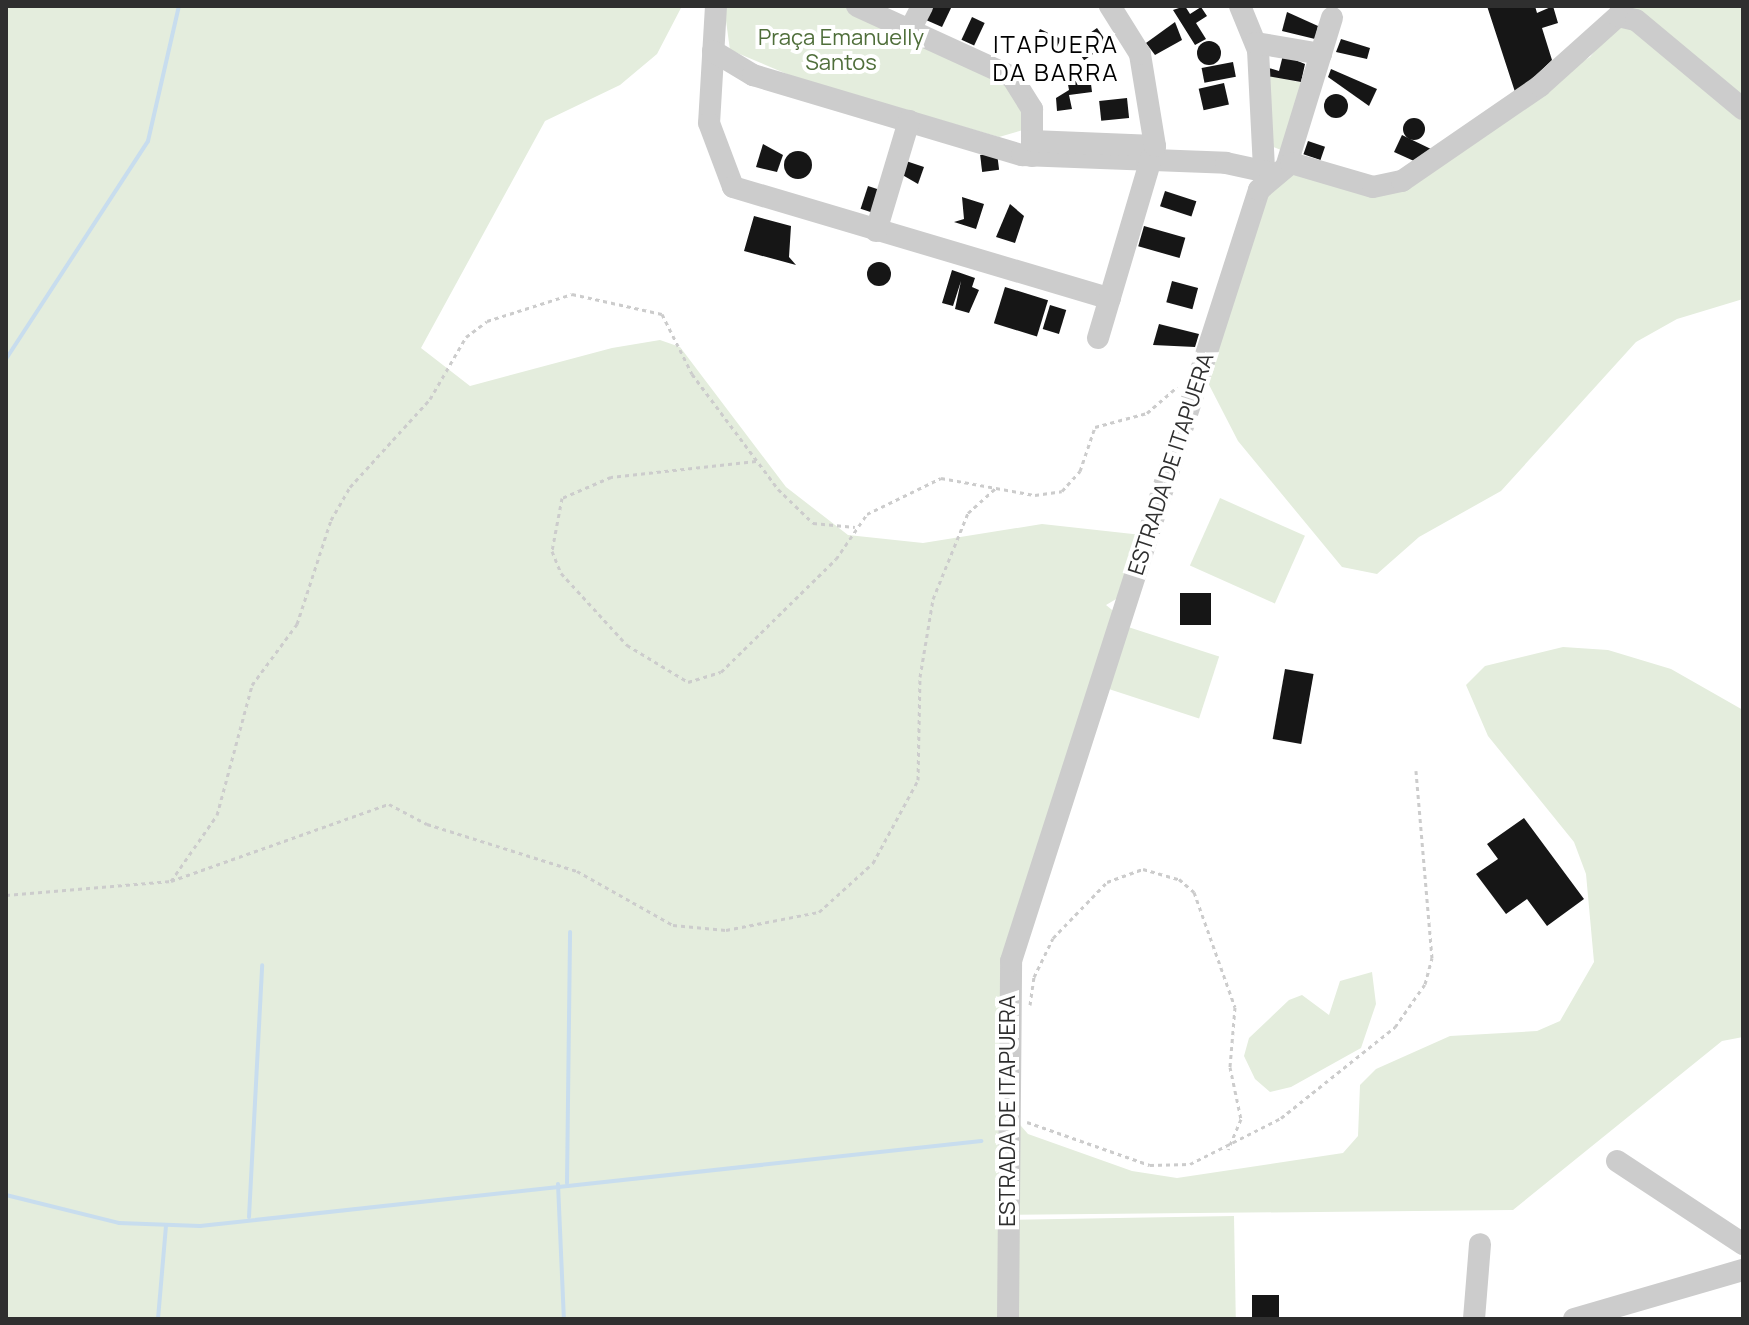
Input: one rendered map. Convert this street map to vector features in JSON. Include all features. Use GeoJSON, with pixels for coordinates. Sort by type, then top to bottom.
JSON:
{"type":"FeatureCollection","features":[{"type":"Feature","properties":{"kind":"street"},"geometry":{"type":"LineString","coordinates":[[716,6],[710,133],[733,187],[1110,299]]}},
{"type":"Feature","properties":{"kind":"street"},"geometry":{"type":"LineString","coordinates":[[857,6],[1012,77],[1029,100],[1032,149]]}},
{"type":"Feature","properties":{"kind":"street"},"geometry":{"type":"LineString","coordinates":[[910,30],[922,6]]}},
{"type":"Feature","properties":{"kind":"street"},"geometry":{"type":"LineString","coordinates":[[1098,338],[1154,155],[1140,54],[1110,6]]}},
{"type":"Feature","properties":{"kind":"street"},"geometry":{"type":"LineString","coordinates":[[1240,6],[1256,43],[1274,168]]}},
{"type":"Feature","properties":{"kind":"street"},"geometry":{"type":"LineString","coordinates":[[713,51],[753,75],[909,121],[1032,149],[1154,155],[1274,168],[1373,187],[1395,184],[1540,86],[1618,16],[1636,20],[1743,109]]}},
{"type":"Feature","properties":{"kind":"street","name":"ESTRADA DE ITAPUERA"},"geometry":{"type":"LineString","coordinates":[[1008,1319],[1007,992],[1020,926],[1197,390],[1245,221],[1274,168],[1321,54],[1332,18]]}},
{"type":"Feature","properties":{"kind":"street"},"geometry":{"type":"LineString","coordinates":[[1256,43],[1321,54]]}},
{"type":"Feature","properties":{"kind":"street"},"geometry":{"type":"LineString","coordinates":[[876,231],[909,121]]}},
{"type":"Feature","properties":{"kind":"street"},"geometry":{"type":"LineString","coordinates":[[1617,1161],[1743,1244]]}},
{"type":"Feature","properties":{"kind":"street"},"geometry":{"type":"LineString","coordinates":[[1474,1319],[1480,1244]]}},
{"type":"Feature","properties":{"kind":"street"},"geometry":{"type":"LineString","coordinates":[[1574,1319],[1743,1270]]}},
{"type":"Feature","properties":{"kind":"path"},"geometry":{"type":"LineString","coordinates":[[171,881],[217,815],[252,685],[297,624],[331,520],[350,487],[430,399],[466,337],[487,321],[572,294],[662,314],[692,374],[756,461],[813,523],[855,527]]}},
{"type":"Feature","properties":{"kind":"path"},"geometry":{"type":"LineString","coordinates":[[756,461],[611,477],[562,498],[552,551],[561,573],[627,645],[688,682],[721,672],[836,559],[855,527],[941,478],[1035,495],[1062,491],[1080,471],[1095,427],[1153,410],[1169,388],[1197,390]]}},
{"type":"Feature","properties":{"kind":"path"},"geometry":{"type":"LineString","coordinates":[[6,895],[171,881],[389,804],[427,824],[577,871],[673,925],[726,930],[819,912],[873,863],[918,780],[920,677],[933,599],[968,513],[997,487]]}},
{"type":"Feature","properties":{"kind":"path"},"geometry":{"type":"LineString","coordinates":[[1007,1122],[1049,1125],[1150,1165],[1190,1164],[1226,1151],[1367,1052],[1413,1007],[1425,984],[1432,958],[1416,771]]}},
{"type":"Feature","properties":{"kind":"path"},"geometry":{"type":"LineString","coordinates":[[1029,1020],[1034,977],[1082,904],[1124,873],[1152,870],[1179,879],[1194,892],[1235,1007],[1230,1067],[1241,1119],[1226,1151]]}},
{"type":"Feature","properties":{"kind":"green space"},"geometry":{"type":"Polygon","coordinates":[[[6,6],[682,6],[657,54],[620,85],[545,121],[421,348],[470,386],[612,348],[660,340],[680,347],[786,487],[848,535],[923,543],[1042,524],[1142,535],[1123,595],[1106,605],[1117,614],[1012,996],[1014,1118],[1028,1134],[1132,1171],[1177,1178],[1343,1153],[1358,1136],[1360,1085],[1376,1069],[1450,1036],[1537,1031],[1560,1021],[1594,962],[1586,874],[1574,842],[1488,736],[1466,685],[1485,666],[1563,647],[1608,650],[1671,669],[1743,710],[1743,1037],[1722,1041],[1513,1210],[1002,1215],[1002,1319],[6,1319],[6,6]]]}},
{"type":"Feature","properties":{"kind":"green space","name":"Praça Emanuelly Santos"},"geometry":{"type":"Polygon","coordinates":[[[724,6],[846,6],[1010,83],[1021,93],[1023,130],[999,137],[801,80],[730,50],[724,6]]]}},
{"type":"Feature","properties":{"kind":"green space"},"geometry":{"type":"Polygon","coordinates":[[[1632,6],[1743,6],[1743,299],[1677,319],[1636,342],[1501,491],[1419,537],[1377,574],[1342,567],[1238,441],[1205,377],[1270,187],[1290,169],[1369,191],[1590,57],[1632,6]]]}},
{"type":"Feature","properties":{"kind":"green space"},"geometry":{"type":"Polygon","coordinates":[[[1265,75],[1308,84],[1281,150],[1271,146],[1265,75]]]}},
{"type":"Feature","properties":{"kind":"green space"},"geometry":{"type":"Polygon","coordinates":[[[1220,498],[1305,536],[1275,603],[1190,566],[1220,498]]]}},
{"type":"Feature","properties":{"kind":"green space"},"geometry":{"type":"Polygon","coordinates":[[[1125,626],[1219,657],[1199,718],[1105,688],[1125,626]]]}},
{"type":"Feature","properties":{"kind":"green space"},"geometry":{"type":"Polygon","coordinates":[[[1372,972],[1376,1004],[1361,1048],[1291,1087],[1270,1092],[1255,1079],[1244,1056],[1249,1038],[1289,1000],[1302,995],[1329,1015],[1340,981],[1372,972]]]}},
{"type":"Feature","properties":{"kind":"green space"},"geometry":{"type":"Polygon","coordinates":[[[1234,1216],[1236,1319],[1014,1319],[1012,1220],[1234,1216]]]}},
{"type":"Feature","properties":{"kind":"building"},"geometry":{"type":"Polygon","coordinates":[[[927,6],[952,6],[942,27],[926,20],[927,6]]]}},
{"type":"Feature","properties":{"kind":"building"},"geometry":{"type":"Polygon","coordinates":[[[1185,6],[1190,14],[1201,7],[1207,16],[1196,23],[1206,39],[1195,45],[1173,10],[1185,6]]]}},
{"type":"Feature","properties":{"kind":"building"},"geometry":{"type":"Polygon","coordinates":[[[1487,6],[1535,6],[1537,13],[1553,6],[1558,23],[1542,28],[1552,60],[1516,95],[1487,6]]]}},
{"type":"Feature","properties":{"kind":"building"},"geometry":{"type":"Polygon","coordinates":[[[1287,12],[1318,26],[1315,39],[1282,31],[1287,12]]]}},
{"type":"Feature","properties":{"kind":"building"},"geometry":{"type":"Polygon","coordinates":[[[972,17],[985,23],[974,46],[961,40],[972,17]]]}},
{"type":"Feature","properties":{"kind":"building"},"geometry":{"type":"Polygon","coordinates":[[[1175,22],[1182,40],[1155,55],[1146,43],[1175,22]]]}},
{"type":"Feature","properties":{"kind":"building"},"geometry":{"type":"Polygon","coordinates":[[[1097,28],[1108,44],[1084,60],[1073,45],[1097,28]]]}},
{"type":"Feature","properties":{"kind":"building"},"geometry":{"type":"Polygon","coordinates":[[[1040,29],[1061,39],[1057,48],[1036,38],[1040,29]]]}},
{"type":"Feature","properties":{"kind":"building"},"geometry":{"type":"Polygon","coordinates":[[[1341,39],[1370,48],[1367,59],[1336,52],[1341,39]]]}},
{"type":"Feature","properties":{"kind":"building"},"geometry":{"type":"Polygon","coordinates":[[[1209,41],[1220,48],[1221,53],[1214,64],[1209,65],[1198,58],[1197,53],[1204,42],[1209,41]]]}},
{"type":"Feature","properties":{"kind":"building"},"geometry":{"type":"Polygon","coordinates":[[[1283,55],[1305,64],[1301,82],[1267,76],[1269,68],[1279,71],[1283,55]]]}},
{"type":"Feature","properties":{"kind":"building"},"geometry":{"type":"Polygon","coordinates":[[[1233,62],[1236,77],[1204,83],[1202,68],[1233,62]]]}},
{"type":"Feature","properties":{"kind":"building"},"geometry":{"type":"Polygon","coordinates":[[[1331,69],[1377,89],[1369,106],[1328,77],[1331,69]]]}},
{"type":"Feature","properties":{"kind":"building"},"geometry":{"type":"Polygon","coordinates":[[[1090,76],[1092,92],[1069,95],[1072,109],[1057,111],[1056,98],[1069,90],[1067,79],[1090,76]]]}},
{"type":"Feature","properties":{"kind":"building"},"geometry":{"type":"Polygon","coordinates":[[[1224,83],[1229,104],[1204,110],[1199,89],[1224,83]]]}},
{"type":"Feature","properties":{"kind":"building"},"geometry":{"type":"Polygon","coordinates":[[[1336,94],[1345,97],[1348,106],[1345,115],[1336,118],[1327,115],[1324,106],[1327,97],[1336,94]]]}},
{"type":"Feature","properties":{"kind":"building"},"geometry":{"type":"Polygon","coordinates":[[[1127,98],[1129,118],[1101,121],[1099,101],[1127,98]]]}},
{"type":"Feature","properties":{"kind":"building"},"geometry":{"type":"Polygon","coordinates":[[[1414,118],[1422,121],[1425,129],[1422,137],[1414,140],[1406,137],[1403,129],[1406,121],[1414,118]]]}},
{"type":"Feature","properties":{"kind":"building"},"geometry":{"type":"Polygon","coordinates":[[[1402,135],[1433,150],[1414,161],[1394,152],[1402,135]]]}},
{"type":"Feature","properties":{"kind":"building"},"geometry":{"type":"Polygon","coordinates":[[[1308,141],[1325,147],[1320,160],[1303,154],[1308,141]]]}},
{"type":"Feature","properties":{"kind":"building"},"geometry":{"type":"Polygon","coordinates":[[[763,144],[783,155],[777,172],[756,167],[763,144]]]}},
{"type":"Feature","properties":{"kind":"building"},"geometry":{"type":"Polygon","coordinates":[[[798,151],[808,155],[812,165],[808,175],[798,179],[788,175],[784,165],[788,155],[798,151]]]}},
{"type":"Feature","properties":{"kind":"building"},"geometry":{"type":"Polygon","coordinates":[[[997,153],[999,170],[982,172],[980,155],[997,153]]]}},
{"type":"Feature","properties":{"kind":"building"},"geometry":{"type":"Polygon","coordinates":[[[903,160],[924,167],[918,184],[899,173],[903,160]]]}},
{"type":"Feature","properties":{"kind":"building"},"geometry":{"type":"Polygon","coordinates":[[[868,186],[883,191],[876,214],[861,209],[868,186]]]}},
{"type":"Feature","properties":{"kind":"building"},"geometry":{"type":"Polygon","coordinates":[[[1165,191],[1196,201],[1191,216],[1160,206],[1165,191]]]}},
{"type":"Feature","properties":{"kind":"building"},"geometry":{"type":"Polygon","coordinates":[[[962,197],[984,204],[976,229],[954,222],[964,219],[962,197]]]}},
{"type":"Feature","properties":{"kind":"building"},"geometry":{"type":"Polygon","coordinates":[[[1010,204],[1024,216],[1015,243],[996,237],[1010,204]]]}},
{"type":"Feature","properties":{"kind":"building"},"geometry":{"type":"Polygon","coordinates":[[[754,216],[791,226],[789,257],[796,265],[744,251],[754,216]]]}},
{"type":"Feature","properties":{"kind":"building"},"geometry":{"type":"Polygon","coordinates":[[[1144,226],[1185,238],[1180,258],[1138,246],[1144,226]]]}},
{"type":"Feature","properties":{"kind":"building"},"geometry":{"type":"Polygon","coordinates":[[[879,262],[890,269],[891,274],[884,285],[879,286],[868,279],[867,274],[874,263],[879,262]]]}},
{"type":"Feature","properties":{"kind":"building"},"geometry":{"type":"Polygon","coordinates":[[[952,270],[975,278],[972,287],[979,290],[969,313],[955,309],[961,281],[953,306],[942,303],[952,270]]]}},
{"type":"Feature","properties":{"kind":"building"},"geometry":{"type":"Polygon","coordinates":[[[1172,281],[1198,288],[1192,309],[1166,302],[1172,281]]]}},
{"type":"Feature","properties":{"kind":"building"},"geometry":{"type":"Polygon","coordinates":[[[1005,287],[1048,300],[1037,336],[994,323],[1005,287]]]}},
{"type":"Feature","properties":{"kind":"building"},"geometry":{"type":"Polygon","coordinates":[[[1050,305],[1066,310],[1059,334],[1043,329],[1050,305]]]}},
{"type":"Feature","properties":{"kind":"building"},"geometry":{"type":"Polygon","coordinates":[[[1159,324],[1199,334],[1195,347],[1153,345],[1159,324]]]}},
{"type":"Feature","properties":{"kind":"building"},"geometry":{"type":"Polygon","coordinates":[[[1180,593],[1211,593],[1211,625],[1180,625],[1180,593]]]}},
{"type":"Feature","properties":{"kind":"building"},"geometry":{"type":"Polygon","coordinates":[[[1285,669],[1314,674],[1301,744],[1273,739],[1285,669]]]}},
{"type":"Feature","properties":{"kind":"building"},"geometry":{"type":"Polygon","coordinates":[[[1524,818],[1584,899],[1547,926],[1527,899],[1506,914],[1476,874],[1498,859],[1487,844],[1524,818]]]}},
{"type":"Feature","properties":{"kind":"building"},"geometry":{"type":"Polygon","coordinates":[[[1252,1295],[1279,1295],[1279,1319],[1252,1319],[1252,1295]]]}},
{"type":"Feature","properties":{"kind":"waterway"},"geometry":{"type":"LineString","coordinates":[[6,359],[148,141],[179,6]]}},
{"type":"Feature","properties":{"kind":"waterway"},"geometry":{"type":"LineString","coordinates":[[567,1183],[570,932]]}},
{"type":"Feature","properties":{"kind":"waterway"},"geometry":{"type":"LineString","coordinates":[[249,1217],[262,965]]}},
{"type":"Feature","properties":{"kind":"waterway"},"geometry":{"type":"LineString","coordinates":[[6,1195],[119,1223],[200,1226],[981,1141]]}},
{"type":"Feature","properties":{"kind":"waterway"},"geometry":{"type":"LineString","coordinates":[[558,1184],[564,1319]]}},
{"type":"Feature","properties":{"kind":"waterway"},"geometry":{"type":"LineString","coordinates":[[158,1319],[166,1226]]}},
{"type":"Feature","properties":{"kind":"district","name":"ITAPUERA DA BARRA"},"geometry":{"type":"Point","coordinates":[1056,58]}}]}
